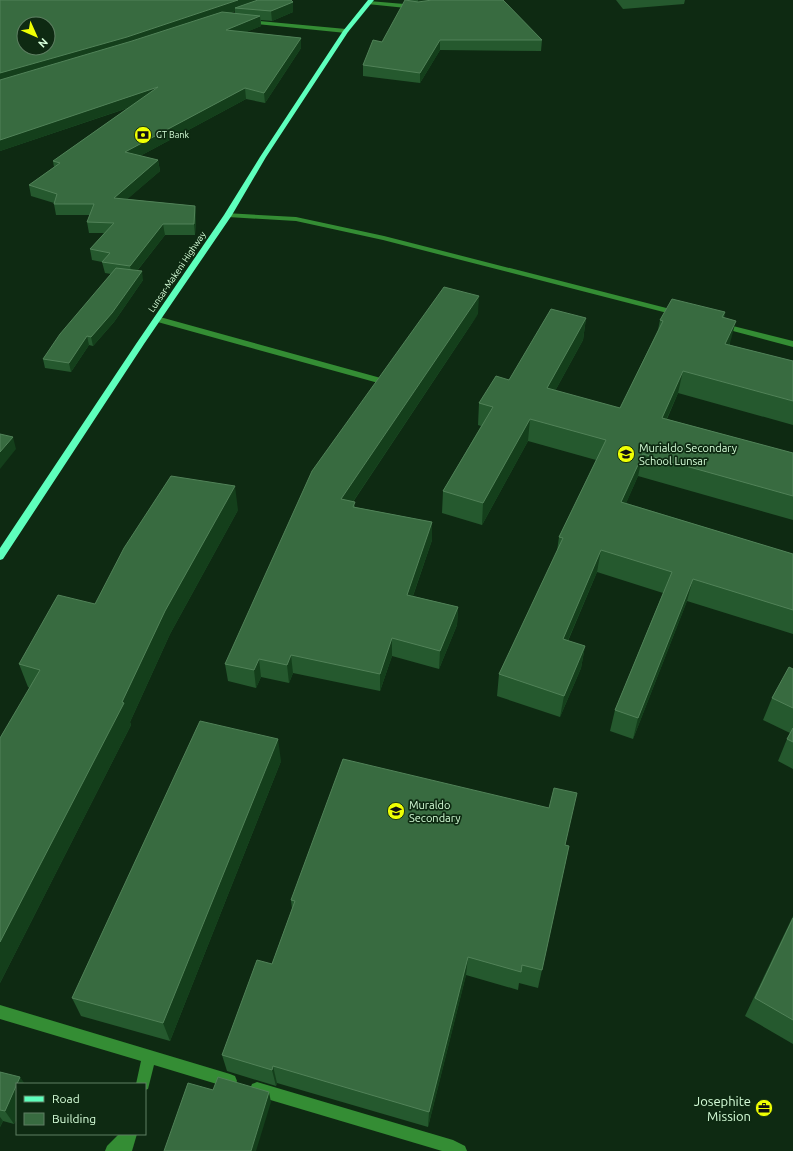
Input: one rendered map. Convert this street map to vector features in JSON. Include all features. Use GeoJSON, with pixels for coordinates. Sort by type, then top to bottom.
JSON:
{"type":"FeatureCollection","features":[{"type":"Feature","properties":{"kind":"main road","name":"Lunsar-Makeni Highway"},"geometry":{"type":"LineString","coordinates":[[0,556],[157,319],[228,215],[263,157],[346,31],[370,2]]}},
{"type":"Feature","properties":{"kind":"street"},"geometry":{"type":"LineString","coordinates":[[370,2],[425,7]]}},
{"type":"Feature","properties":{"kind":"street"},"geometry":{"type":"LineString","coordinates":[[242,22],[346,31]]}},
{"type":"Feature","properties":{"kind":"street"},"geometry":{"type":"LineString","coordinates":[[228,215],[296,219],[384,238],[688,316]]}},
{"type":"Feature","properties":{"kind":"street"},"geometry":{"type":"LineString","coordinates":[[157,319],[385,382]]}},
{"type":"Feature","properties":{"kind":"street"},"geometry":{"type":"LineString","coordinates":[[711,322],[793,344]]}},
{"type":"Feature","properties":{"kind":"street"},"geometry":{"type":"LineString","coordinates":[[0,1012],[149,1058],[453,1147],[460,1151]]}},
{"type":"Feature","properties":{"kind":"street"},"geometry":{"type":"LineString","coordinates":[[143,1083],[149,1058]]}},
{"type":"Feature","properties":{"kind":"street"},"geometry":{"type":"LineString","coordinates":[[112,1151],[128,1135]]}},
{"type":"Feature","properties":{"kind":"street"},"geometry":{"type":"LineString","coordinates":[[125,1151],[129,1135]]}},
{"type":"Feature","properties":{"kind":"building"},"geometry":{"type":"Polygon","coordinates":[[[0,0],[238,0],[127,37],[0,73],[0,0]]]}},
{"type":"Feature","properties":{"kind":"building"},"geometry":{"type":"Polygon","coordinates":[[[258,0],[291,0],[293,2],[271,11],[235,8],[258,0]]]}},
{"type":"Feature","properties":{"kind":"building"},"geometry":{"type":"Polygon","coordinates":[[[405,0],[418,2],[432,0],[503,0],[542,40],[440,40],[420,73],[363,65],[373,40],[382,42],[405,0]]]}},
{"type":"Feature","properties":{"kind":"building"},"geometry":{"type":"Polygon","coordinates":[[[222,12],[260,16],[226,30],[301,38],[264,93],[245,88],[125,152],[158,160],[114,198],[195,206],[194,224],[163,224],[130,266],[102,262],[110,253],[90,249],[114,223],[87,222],[94,204],[54,204],[57,194],[29,185],[60,163],[53,161],[158,87],[0,140],[0,80],[132,41],[222,12]]]}},
{"type":"Feature","properties":{"kind":"building"},"geometry":{"type":"Polygon","coordinates":[[[116,268],[142,271],[112,313],[91,337],[87,336],[69,363],[43,359],[60,334],[116,268]]]}},
{"type":"Feature","properties":{"kind":"building"},"geometry":{"type":"Polygon","coordinates":[[[444,287],[479,296],[341,499],[355,502],[353,507],[432,522],[407,595],[458,607],[440,651],[392,638],[380,674],[291,655],[287,665],[259,659],[254,670],[225,664],[312,471],[444,287]]]}},
{"type":"Feature","properties":{"kind":"building"},"geometry":{"type":"Polygon","coordinates":[[[672,299],[725,312],[722,317],[736,321],[725,344],[793,361],[793,401],[683,371],[662,418],[793,453],[793,496],[643,454],[621,502],[793,554],[793,610],[693,579],[638,718],[615,710],[672,572],[601,550],[563,639],[585,646],[564,696],[499,674],[563,538],[559,537],[606,440],[530,419],[483,503],[443,491],[493,407],[479,403],[496,376],[509,380],[551,309],[586,318],[547,388],[620,408],[663,321],[660,320],[672,299]]]}},
{"type":"Feature","properties":{"kind":"building"},"geometry":{"type":"Polygon","coordinates":[[[0,434],[13,437],[0,452],[0,434]]]}},
{"type":"Feature","properties":{"kind":"building"},"geometry":{"type":"Polygon","coordinates":[[[171,476],[235,486],[165,611],[122,702],[124,703],[0,942],[0,738],[40,670],[19,664],[58,595],[95,604],[124,548],[171,476]]]}},
{"type":"Feature","properties":{"kind":"building"},"geometry":{"type":"Polygon","coordinates":[[[789,667],[793,669],[793,708],[772,698],[789,667]]]}},
{"type":"Feature","properties":{"kind":"building"},"geometry":{"type":"Polygon","coordinates":[[[200,721],[278,739],[163,1023],[72,998],[200,721]]]}},
{"type":"Feature","properties":{"kind":"building"},"geometry":{"type":"Polygon","coordinates":[[[793,728],[793,742],[787,739],[793,728]]]}},
{"type":"Feature","properties":{"kind":"building"},"geometry":{"type":"Polygon","coordinates":[[[343,759],[549,808],[554,788],[577,793],[565,845],[569,846],[542,970],[522,965],[521,972],[468,957],[429,1112],[273,1066],[272,1070],[222,1055],[257,960],[272,964],[295,901],[291,900],[343,759]]]}},
{"type":"Feature","properties":{"kind":"building"},"geometry":{"type":"Polygon","coordinates":[[[793,918],[793,1020],[755,998],[793,918]]]}},
{"type":"Feature","properties":{"kind":"building"},"geometry":{"type":"Polygon","coordinates":[[[0,1072],[20,1077],[16,1083],[5,1111],[0,1110],[0,1072]]]}},
{"type":"Feature","properties":{"kind":"building"},"geometry":{"type":"Polygon","coordinates":[[[218,1077],[269,1092],[251,1151],[164,1151],[188,1083],[213,1090],[218,1077]]]}},
{"type":"Feature","properties":{"kind":"place","name":"GT Bank"},"geometry":{"type":"Point","coordinates":[143,135]}},
{"type":"Feature","properties":{"kind":"place","name":"Murialdo Secondary School Lunsar"},"geometry":{"type":"Point","coordinates":[626,454]}},
{"type":"Feature","properties":{"kind":"place","name":"Muraldo Secondary"},"geometry":{"type":"Point","coordinates":[396,811]}},
{"type":"Feature","properties":{"kind":"place","name":"Josephite Mission"},"geometry":{"type":"Point","coordinates":[764,1108]}}]}
